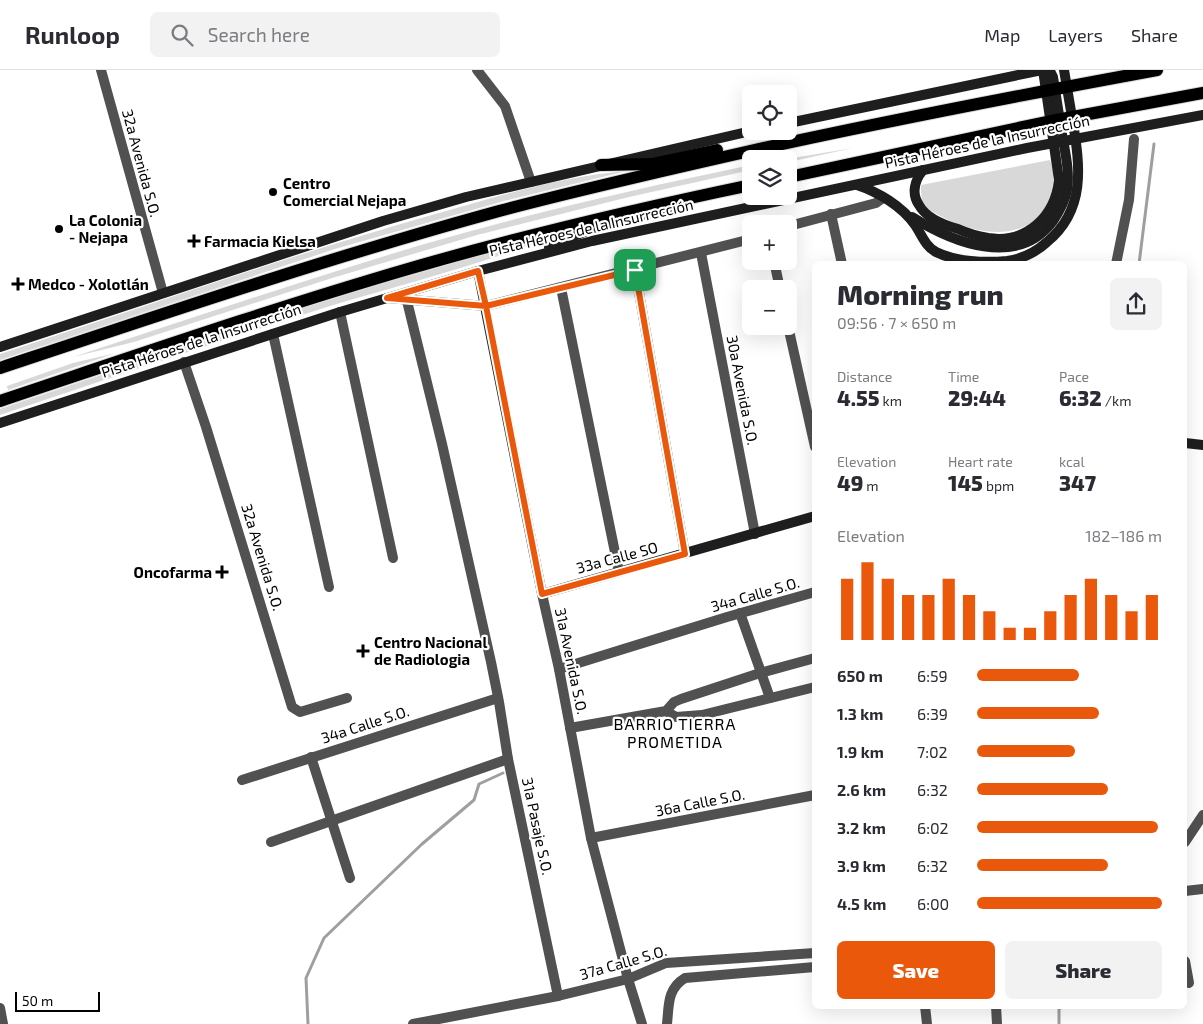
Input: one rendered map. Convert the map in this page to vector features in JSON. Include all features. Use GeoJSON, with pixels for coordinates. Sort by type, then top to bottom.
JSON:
{"type":"FeatureCollection","features":[{"type":"Feature","properties":{"kind":"main road"},"geometry":{"type":"LineString","coordinates":[[0,368],[401,238],[588,189],[927,113],[1157,70]]}},
{"type":"Feature","properties":{"kind":"main road","name":"Pista Héroes de la Insurrección"},"geometry":{"type":"LineString","coordinates":[[797,174],[1061,119],[1203,93]]}},
{"type":"Feature","properties":{"kind":"main road"},"geometry":{"type":"LineString","coordinates":[[600,165],[652,164],[724,148],[807,139]]}},
{"type":"Feature","properties":{"kind":"main road","name":"Pista Héroes de la Insurrección"},"geometry":{"type":"LineString","coordinates":[[0,401],[409,268],[539,233],[742,187]]}},
{"type":"Feature","properties":{"kind":"street","name":"32a Avenida S.O."},"geometry":{"type":"LineString","coordinates":[[101,70],[163,293]]}},
{"type":"Feature","properties":{"kind":"street"},"geometry":{"type":"LineString","coordinates":[[477,70],[506,106],[531,182]]}},
{"type":"Feature","properties":{"kind":"street"},"geometry":{"type":"LineString","coordinates":[[797,121],[1043,70],[1056,88],[1061,119],[1075,138],[1078,173],[1075,198],[1072,210],[1058,231],[1041,247],[1019,258],[997,261]]}},
{"type":"Feature","properties":{"kind":"street"},"geometry":{"type":"LineString","coordinates":[[924,170],[915,185],[918,205],[925,213],[944,224],[989,238],[1011,238],[1032,230],[1046,215],[1057,196],[1060,176],[1059,142],[1061,119],[1056,88],[1064,70]]}},
{"type":"Feature","properties":{"kind":"street","name":"Pista Héroes de la Insurrección"},"geometry":{"type":"LineString","coordinates":[[0,423],[340,312],[516,261],[592,242],[924,170],[1075,138],[1203,114]]}},
{"type":"Feature","properties":{"kind":"street"},"geometry":{"type":"LineString","coordinates":[[0,347],[383,220],[466,197],[742,133]]}},
{"type":"Feature","properties":{"kind":"street"},"geometry":{"type":"LineString","coordinates":[[1117,261],[1130,200],[1134,139]]}},
{"type":"Feature","properties":{"kind":"street"},"geometry":{"type":"LineString","coordinates":[[855,185],[873,191],[929,228],[944,235],[964,242],[993,248],[1010,247],[1033,239],[1049,226],[1058,214],[1067,191],[1068,171],[1059,142]]}},
{"type":"Feature","properties":{"kind":"street"},"geometry":{"type":"LineString","coordinates":[[516,261],[596,227],[673,208],[742,188]]}},
{"type":"Feature","properties":{"kind":"street"},"geometry":{"type":"LineString","coordinates":[[797,224],[876,203],[883,198]]}},
{"type":"Feature","properties":{"kind":"street"},"geometry":{"type":"LineString","coordinates":[[900,210],[916,226],[927,245],[938,253],[954,258],[981,261]]}},
{"type":"Feature","properties":{"kind":"street"},"geometry":{"type":"LineString","coordinates":[[831,214],[841,261]]}},
{"type":"Feature","properties":{"kind":"street"},"geometry":{"type":"LineString","coordinates":[[927,245],[929,228],[933,224],[944,224]]}},
{"type":"Feature","properties":{"kind":"street"},"geometry":{"type":"LineString","coordinates":[[387,298],[486,306],[742,242]]}},
{"type":"Feature","properties":{"kind":"street","name":"30a Avenida S.O."},"geometry":{"type":"LineString","coordinates":[[701,253],[755,534]]}},
{"type":"Feature","properties":{"kind":"street"},"geometry":{"type":"LineString","coordinates":[[635,270],[685,554]]}},
{"type":"Feature","properties":{"kind":"street","name":"31a Avenida S.O."},"geometry":{"type":"LineString","coordinates":[[478,271],[542,594],[559,669],[591,838],[628,979],[642,1024]]}},
{"type":"Feature","properties":{"kind":"street"},"geometry":{"type":"LineString","coordinates":[[561,288],[618,572]]}},
{"type":"Feature","properties":{"kind":"street","name":"31a Pasaje S.O."},"geometry":{"type":"LineString","coordinates":[[408,301],[491,662],[508,759],[558,996]]}},
{"type":"Feature","properties":{"kind":"street"},"geometry":{"type":"LineString","coordinates":[[340,312],[393,558]]}},
{"type":"Feature","properties":{"kind":"street"},"geometry":{"type":"LineString","coordinates":[[273,334],[329,587]]}},
{"type":"Feature","properties":{"kind":"street"},"geometry":{"type":"LineString","coordinates":[[790,335],[812,433]]}},
{"type":"Feature","properties":{"kind":"street","name":"32a Avenida S.O."},"geometry":{"type":"LineString","coordinates":[[184,362],[292,707],[300,712],[347,698]]}},
{"type":"Feature","properties":{"kind":"street"},"geometry":{"type":"LineString","coordinates":[[1187,443],[1203,444]]}},
{"type":"Feature","properties":{"kind":"street","name":"33a Calle SO"},"geometry":{"type":"LineString","coordinates":[[542,594],[812,517]]}},
{"type":"Feature","properties":{"kind":"street","name":"34a Calle S.O."},"geometry":{"type":"LineString","coordinates":[[559,669],[812,593]]}},
{"type":"Feature","properties":{"kind":"street"},"geometry":{"type":"LineString","coordinates":[[740,613],[770,698]]}},
{"type":"Feature","properties":{"kind":"street"},"geometry":{"type":"LineString","coordinates":[[570,728],[666,711],[674,702],[681,699],[760,673],[812,659]]}},
{"type":"Feature","properties":{"kind":"street"},"geometry":{"type":"LineString","coordinates":[[666,711],[676,717],[702,715],[812,688]]}},
{"type":"Feature","properties":{"kind":"street","name":"34a Calle S.O."},"geometry":{"type":"LineString","coordinates":[[242,780],[498,698]]}},
{"type":"Feature","properties":{"kind":"street"},"geometry":{"type":"LineString","coordinates":[[311,757],[350,878]]}},
{"type":"Feature","properties":{"kind":"street"},"geometry":{"type":"LineString","coordinates":[[271,842],[508,759]]}},
{"type":"Feature","properties":{"kind":"street","name":"36a Calle S.O."},"geometry":{"type":"LineString","coordinates":[[591,838],[812,796]]}},
{"type":"Feature","properties":{"kind":"street"},"geometry":{"type":"LineString","coordinates":[[1187,838],[1203,815]]}},
{"type":"Feature","properties":{"kind":"street","name":"37a Calle S.O."},"geometry":{"type":"LineString","coordinates":[[412,1024],[558,996],[628,979],[666,963],[812,953]]}},
{"type":"Feature","properties":{"kind":"street"},"geometry":{"type":"LineString","coordinates":[[667,1024],[671,995],[676,984],[685,978],[812,967]]}},
{"type":"Feature","properties":{"kind":"street"},"geometry":{"type":"LineString","coordinates":[[1187,972],[1189,983]]}},
{"type":"Feature","properties":{"kind":"street"},"geometry":{"type":"LineString","coordinates":[[0,1008],[3,1024]]}},
{"type":"Feature","properties":{"kind":"street"},"geometry":{"type":"LineString","coordinates":[[925,1009],[926,1024]]}},
{"type":"Feature","properties":{"kind":"street"},"geometry":{"type":"LineString","coordinates":[[996,1009],[997,1024]]}},
{"type":"Feature","properties":{"kind":"shaded area"},"geometry":{"type":"Polygon","coordinates":[[[853,148],[797,160],[797,157],[853,148]]]}},
{"type":"Feature","properties":{"kind":"shaded area"},"geometry":{"type":"Polygon","coordinates":[[[1050,160],[1053,169],[1053,179],[1050,197],[1042,212],[1032,222],[1019,229],[1005,232],[990,232],[960,225],[931,211],[922,199],[921,185],[1050,160]]]}},
{"type":"Feature","properties":{"kind":"shaded area"},"geometry":{"type":"Polygon","coordinates":[[[742,167],[742,172],[629,197],[477,235],[329,279],[134,342],[73,357],[334,272],[462,233],[742,167]]]}},
{"type":"Feature","properties":{"kind":"shaded area"},"geometry":{"type":"Polygon","coordinates":[[[627,171],[504,201],[335,249],[0,360],[0,354],[378,231],[553,182],[627,171]]]}},
{"type":"Feature","properties":{"kind":"shaded area"},"geometry":{"type":"Polygon","coordinates":[[[550,238],[468,266],[289,319],[0,415],[0,409],[205,340],[411,275],[550,238]]]}},
{"type":"Feature","properties":{"kind":"shaded area"},"geometry":{"type":"Polygon","coordinates":[[[116,353],[8,390],[7,386],[73,363],[116,353]]]}},
{"type":"Feature","properties":{"kind":"waterway"},"geometry":{"type":"LineString","coordinates":[[1139,261],[1154,144]]}},
{"type":"Feature","properties":{"kind":"waterway"},"geometry":{"type":"LineString","coordinates":[[308,1024],[306,978],[324,938],[422,844],[474,800],[479,784],[503,773]]}},
{"type":"Feature","properties":{"kind":"waterway"},"geometry":{"type":"LineString","coordinates":[[1059,1009],[1059,1024]]}},
{"type":"Feature","properties":{"kind":"place","name":"Centro Comercial Nejapa"},"geometry":{"type":"Point","coordinates":[273,192]}},
{"type":"Feature","properties":{"kind":"place","name":"La Colonia - Nejapa"},"geometry":{"type":"Point","coordinates":[59,229]}},
{"type":"Feature","properties":{"kind":"place","name":"Farmacia Kielsa"},"geometry":{"type":"Point","coordinates":[194,241]}},
{"type":"Feature","properties":{"kind":"place","name":"Medco - Xolotlán"},"geometry":{"type":"Point","coordinates":[18,284]}},
{"type":"Feature","properties":{"kind":"place","name":"Oncofarma"},"geometry":{"type":"Point","coordinates":[222,572]}},
{"type":"Feature","properties":{"kind":"place","name":"Centro Nacional de Radiologia"},"geometry":{"type":"Point","coordinates":[363,651]}},
{"type":"Feature","properties":{"kind":"district","name":"BARRIO TIERRA PROMETIDA"},"geometry":{"type":"Point","coordinates":[675,732]}},
{"type":"Feature","properties":{"kind":"route"},"geometry":{"type":"LineString","coordinates":[[635,270],[486,306],[387,298],[478,271],[486,306],[542,594],[685,554],[635,270]]}}]}
